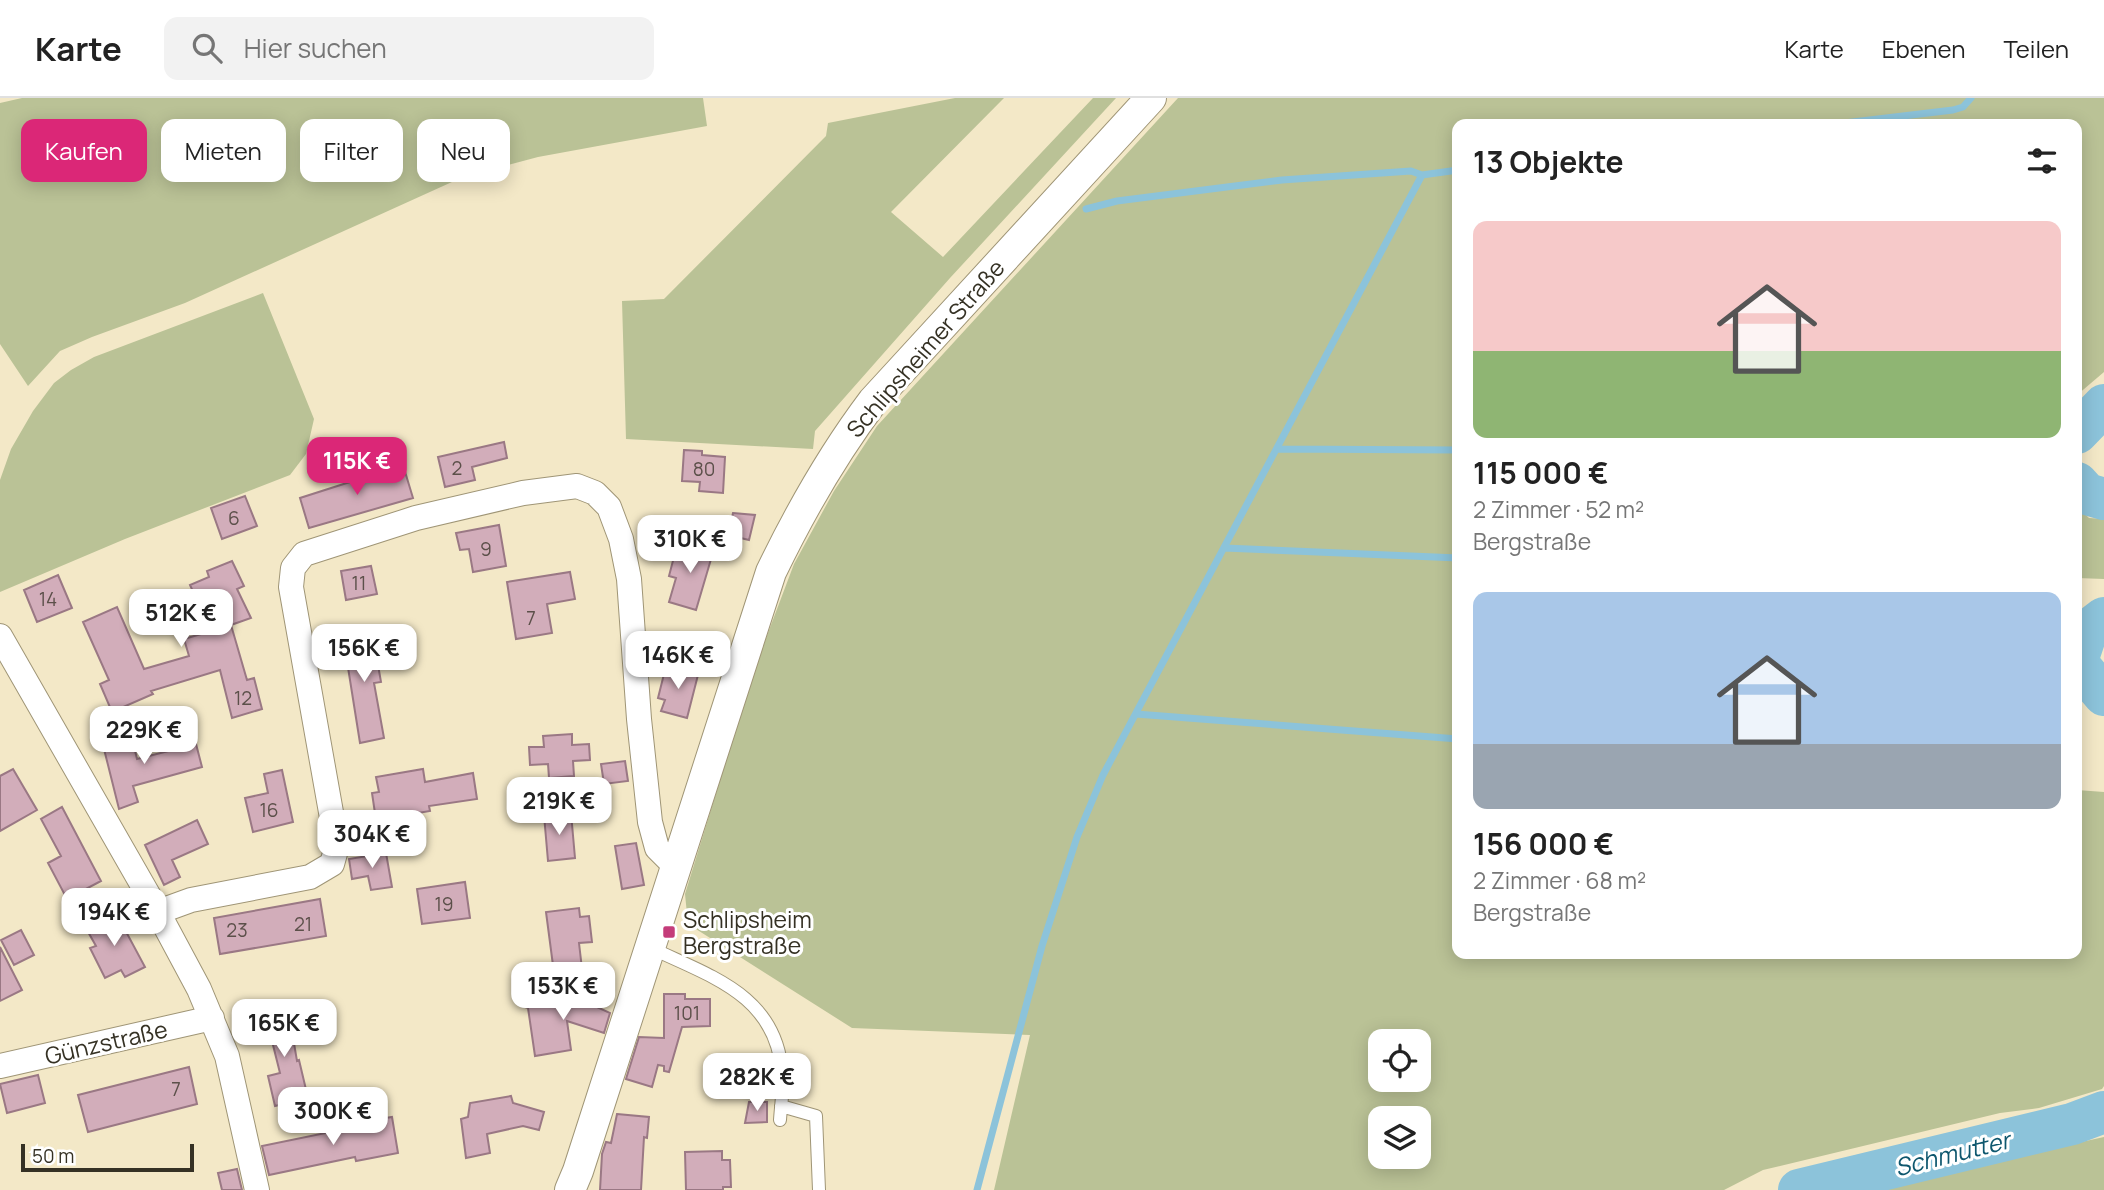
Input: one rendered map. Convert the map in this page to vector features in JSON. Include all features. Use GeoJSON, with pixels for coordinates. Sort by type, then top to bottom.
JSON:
{"type":"FeatureCollection","features":[{"type":"Feature","properties":{"kind":"street","name":"Schlipsheimer Straße"},"geometry":{"type":"LineString","coordinates":[[569,1190],[578,1171],[771,572],[834,455],[873,401],[1151,98]]}},
{"type":"Feature","properties":{"kind":"street"},"geometry":{"type":"LineString","coordinates":[[158,912],[191,900],[310,877],[332,864],[337,846],[291,587],[293,568],[304,554],[416,517],[523,493],[577,486],[595,493],[609,507],[621,539],[629,579],[650,822],[657,848],[675,866]]}},
{"type":"Feature","properties":{"kind":"street"},"geometry":{"type":"LineString","coordinates":[[3,646],[158,912],[199,989],[227,1056],[257,1190]]}},
{"type":"Feature","properties":{"kind":"street","name":"Günzstraße"},"geometry":{"type":"LineString","coordinates":[[0,1066],[212,1018]]}},
{"type":"Feature","properties":{"kind":"lane"},"geometry":{"type":"LineString","coordinates":[[649,947],[734,988],[753,1004],[768,1024],[778,1051],[782,1072],[780,1120]]}},
{"type":"Feature","properties":{"kind":"lane"},"geometry":{"type":"LineString","coordinates":[[781,1106],[816,1116],[819,1190]]}},
{"type":"Feature","properties":{"kind":"green space"},"geometry":{"type":"Polygon","coordinates":[[[22,98],[703,98],[707,126],[510,164],[510,119],[417,119],[417,182],[452,182],[185,303],[60,351],[28,386],[0,344],[0,103],[22,98]]]}},
{"type":"Feature","properties":{"kind":"green space"},"geometry":{"type":"Polygon","coordinates":[[[955,98],[1004,98],[891,212],[943,257],[1093,98],[1116,98],[950,278],[815,431],[813,449],[626,439],[622,301],[664,299],[826,136],[828,123],[955,98]]]}},
{"type":"Feature","properties":{"kind":"green space"},"geometry":{"type":"Polygon","coordinates":[[[1178,98],[2104,98],[2104,372],[2082,391],[2082,119],[1452,119],[1452,959],[2082,959],[2082,790],[2104,792],[2104,1086],[2102,1089],[2039,1108],[2000,1113],[1763,1170],[1724,1190],[994,1190],[1030,1035],[852,1028],[688,924],[685,894],[754,670],[794,564],[834,491],[877,426],[1178,98]]]}},
{"type":"Feature","properties":{"kind":"green space"},"geometry":{"type":"Polygon","coordinates":[[[263,293],[314,419],[306,454],[290,475],[125,539],[0,592],[0,480],[11,449],[33,411],[54,383],[94,357],[263,293]]]}},
{"type":"Feature","properties":{"kind":"green space"},"geometry":{"type":"Polygon","coordinates":[[[2082,511],[2089,518],[2104,519],[2104,579],[2082,578],[2082,511]]]}},
{"type":"Feature","properties":{"kind":"green space"},"geometry":{"type":"Polygon","coordinates":[[[2104,1137],[2104,1190],[1863,1190],[2104,1137]]]}},
{"type":"Feature","properties":{"kind":"building"},"geometry":{"type":"Polygon","coordinates":[[[504,442],[507,458],[472,467],[475,480],[445,487],[438,457],[504,442]]]}},
{"type":"Feature","properties":{"kind":"building"},"geometry":{"type":"Polygon","coordinates":[[[684,450],[725,457],[723,493],[699,491],[700,482],[682,481],[684,450]]]}},
{"type":"Feature","properties":{"kind":"building"},"geometry":{"type":"Polygon","coordinates":[[[403,465],[413,498],[309,528],[300,498],[403,465]]]}},
{"type":"Feature","properties":{"kind":"building"},"geometry":{"type":"Polygon","coordinates":[[[245,496],[257,526],[222,539],[211,508],[245,496]]]}},
{"type":"Feature","properties":{"kind":"building"},"geometry":{"type":"Polygon","coordinates":[[[733,513],[755,515],[749,540],[728,535],[733,513]]]}},
{"type":"Feature","properties":{"kind":"building"},"geometry":{"type":"Polygon","coordinates":[[[499,525],[506,566],[473,572],[469,549],[460,550],[456,533],[499,525]]]}},
{"type":"Feature","properties":{"kind":"building"},"geometry":{"type":"Polygon","coordinates":[[[687,541],[714,549],[696,610],[669,602],[676,578],[669,576],[675,553],[683,555],[687,541]]]}},
{"type":"Feature","properties":{"kind":"building"},"geometry":{"type":"Polygon","coordinates":[[[232,561],[244,586],[237,589],[251,618],[231,625],[247,680],[254,678],[262,709],[232,718],[220,670],[151,691],[153,694],[112,712],[100,684],[109,680],[83,622],[117,607],[144,669],[189,656],[184,639],[211,631],[190,585],[209,577],[207,571],[232,561]]]}},
{"type":"Feature","properties":{"kind":"building"},"geometry":{"type":"Polygon","coordinates":[[[371,566],[377,594],[346,600],[341,571],[371,566]]]}},
{"type":"Feature","properties":{"kind":"building"},"geometry":{"type":"Polygon","coordinates":[[[570,572],[575,599],[547,604],[552,633],[516,639],[507,582],[570,572]]]}},
{"type":"Feature","properties":{"kind":"building"},"geometry":{"type":"Polygon","coordinates":[[[58,575],[72,608],[37,622],[24,590],[58,575]]]}},
{"type":"Feature","properties":{"kind":"building"},"geometry":{"type":"Polygon","coordinates":[[[372,631],[381,682],[374,683],[384,738],[360,743],[343,636],[372,631]]]}},
{"type":"Feature","properties":{"kind":"building"},"geometry":{"type":"Polygon","coordinates":[[[679,666],[699,671],[687,718],[661,711],[665,700],[658,698],[665,670],[677,674],[679,666]]]}},
{"type":"Feature","properties":{"kind":"building"},"geometry":{"type":"Polygon","coordinates":[[[131,734],[137,759],[196,744],[202,767],[133,786],[138,802],[119,809],[102,741],[131,734]]]}},
{"type":"Feature","properties":{"kind":"building"},"geometry":{"type":"Polygon","coordinates":[[[572,734],[572,745],[589,744],[590,760],[573,761],[574,776],[549,778],[548,764],[530,765],[529,747],[544,747],[543,736],[572,734]]]}},
{"type":"Feature","properties":{"kind":"building"},"geometry":{"type":"Polygon","coordinates":[[[625,761],[628,781],[604,784],[601,764],[625,761]]]}},
{"type":"Feature","properties":{"kind":"building"},"geometry":{"type":"Polygon","coordinates":[[[13,769],[37,810],[0,831],[0,776],[13,769]]]}},
{"type":"Feature","properties":{"kind":"building"},"geometry":{"type":"Polygon","coordinates":[[[423,769],[425,782],[473,773],[477,799],[429,806],[430,811],[376,820],[372,793],[379,792],[376,777],[423,769]]]}},
{"type":"Feature","properties":{"kind":"building"},"geometry":{"type":"Polygon","coordinates":[[[282,770],[293,822],[253,832],[245,798],[268,793],[264,774],[282,770]]]}},
{"type":"Feature","properties":{"kind":"building"},"geometry":{"type":"Polygon","coordinates":[[[62,807],[101,881],[67,899],[48,863],[61,856],[41,819],[62,807]]]}},
{"type":"Feature","properties":{"kind":"building"},"geometry":{"type":"Polygon","coordinates":[[[571,813],[575,858],[548,861],[544,815],[571,813]]]}},
{"type":"Feature","properties":{"kind":"building"},"geometry":{"type":"Polygon","coordinates":[[[197,820],[208,844],[172,860],[180,877],[164,885],[145,845],[197,820]]]}},
{"type":"Feature","properties":{"kind":"building"},"geometry":{"type":"Polygon","coordinates":[[[636,843],[644,885],[622,889],[615,846],[636,843]]]}},
{"type":"Feature","properties":{"kind":"building"},"geometry":{"type":"Polygon","coordinates":[[[386,853],[392,887],[371,890],[368,876],[352,879],[349,859],[386,853]]]}},
{"type":"Feature","properties":{"kind":"building"},"geometry":{"type":"Polygon","coordinates":[[[465,882],[470,918],[422,924],[417,889],[465,882]]]}},
{"type":"Feature","properties":{"kind":"building"},"geometry":{"type":"Polygon","coordinates":[[[320,899],[326,936],[220,954],[214,918],[320,899]]]}},
{"type":"Feature","properties":{"kind":"building"},"geometry":{"type":"Polygon","coordinates":[[[579,908],[580,917],[589,916],[592,942],[579,943],[582,969],[554,973],[546,912],[579,908]]]}},
{"type":"Feature","properties":{"kind":"building"},"geometry":{"type":"Polygon","coordinates":[[[116,913],[145,967],[125,977],[121,970],[105,978],[90,948],[96,946],[87,930],[116,913]]]}},
{"type":"Feature","properties":{"kind":"building"},"geometry":{"type":"Polygon","coordinates":[[[21,930],[34,955],[14,965],[1,940],[21,930]]]}},
{"type":"Feature","properties":{"kind":"building"},"geometry":{"type":"Polygon","coordinates":[[[0,947],[22,990],[0,1001],[0,947]]]}},
{"type":"Feature","properties":{"kind":"building"},"geometry":{"type":"Polygon","coordinates":[[[556,988],[610,1013],[604,1033],[567,1021],[571,1050],[535,1056],[528,1008],[525,1007],[557,1002],[556,988]]]}},
{"type":"Feature","properties":{"kind":"building"},"geometry":{"type":"Polygon","coordinates":[[[664,994],[685,994],[685,999],[710,999],[710,1026],[682,1027],[669,1072],[664,1071],[664,1066],[658,1065],[652,1087],[626,1079],[639,1037],[664,1038],[664,994]]]}},
{"type":"Feature","properties":{"kind":"building"},"geometry":{"type":"Polygon","coordinates":[[[288,1008],[297,1061],[299,1060],[308,1098],[275,1106],[268,1076],[280,1073],[270,1033],[264,1034],[260,1013],[288,1008]]]}},
{"type":"Feature","properties":{"kind":"building"},"geometry":{"type":"Polygon","coordinates":[[[189,1067],[197,1104],[88,1132],[78,1095],[189,1067]]]}},
{"type":"Feature","properties":{"kind":"building"},"geometry":{"type":"Polygon","coordinates":[[[38,1075],[45,1103],[7,1113],[0,1084],[38,1075]]]}},
{"type":"Feature","properties":{"kind":"building"},"geometry":{"type":"Polygon","coordinates":[[[511,1096],[513,1103],[544,1112],[539,1130],[523,1126],[487,1134],[490,1153],[466,1158],[461,1119],[468,1117],[470,1103],[511,1096]]]}},
{"type":"Feature","properties":{"kind":"building"},"geometry":{"type":"Polygon","coordinates":[[[749,1102],[767,1102],[767,1122],[745,1123],[749,1102]]]}},
{"type":"Feature","properties":{"kind":"building"},"geometry":{"type":"Polygon","coordinates":[[[617,1114],[649,1117],[647,1138],[644,1137],[641,1190],[600,1190],[602,1154],[606,1142],[611,1143],[617,1114]]]}},
{"type":"Feature","properties":{"kind":"building"},"geometry":{"type":"Polygon","coordinates":[[[392,1117],[398,1153],[356,1161],[355,1157],[269,1175],[262,1146],[350,1128],[349,1124],[392,1117]]]}},
{"type":"Feature","properties":{"kind":"building"},"geometry":{"type":"Polygon","coordinates":[[[722,1151],[722,1160],[730,1160],[731,1187],[723,1187],[723,1190],[686,1190],[685,1152],[722,1151]]]}},
{"type":"Feature","properties":{"kind":"building"},"geometry":{"type":"Polygon","coordinates":[[[237,1169],[242,1190],[222,1190],[218,1173],[237,1169]]]}},
{"type":"Feature","properties":{"kind":"waterway"},"geometry":{"type":"LineString","coordinates":[[1878,119],[1953,110],[1963,107],[1971,98]]}},
{"type":"Feature","properties":{"kind":"waterway"},"geometry":{"type":"LineString","coordinates":[[1086,209],[1117,201],[1282,180],[1411,171],[1422,175]]}},
{"type":"Feature","properties":{"kind":"waterway"},"geometry":{"type":"LineString","coordinates":[[977,1190],[1042,946],[1077,837],[1103,775],[1422,175],[1452,171]]}},
{"type":"Feature","properties":{"kind":"waterway","name":"Schmutter"},"geometry":{"type":"LineString","coordinates":[[2082,428],[2104,405]]}},
{"type":"Feature","properties":{"kind":"waterway"},"geometry":{"type":"LineString","coordinates":[[1277,449],[1452,450]]}},
{"type":"Feature","properties":{"kind":"waterway","name":"Schmutter"},"geometry":{"type":"LineString","coordinates":[[2082,488],[2087,494],[2104,499]]}},
{"type":"Feature","properties":{"kind":"waterway"},"geometry":{"type":"LineString","coordinates":[[1224,548],[1452,558]]}},
{"type":"Feature","properties":{"kind":"waterway","name":"Schmutter"},"geometry":{"type":"LineString","coordinates":[[2082,646],[2087,631],[2104,618]]}},
{"type":"Feature","properties":{"kind":"waterway","name":"Schmutter"},"geometry":{"type":"LineString","coordinates":[[2082,669],[2104,695]]}},
{"type":"Feature","properties":{"kind":"waterway"},"geometry":{"type":"LineString","coordinates":[[1136,714],[1452,739]]}},
{"type":"Feature","properties":{"kind":"waterway","name":"Schmutter"},"geometry":{"type":"LineString","coordinates":[[1799,1190],[2072,1124],[2104,1112]]}},
{"type":"Feature","properties":{"kind":"place","name":"Schlipsheim Bergstraße"},"geometry":{"type":"Point","coordinates":[669,932]}}]}
